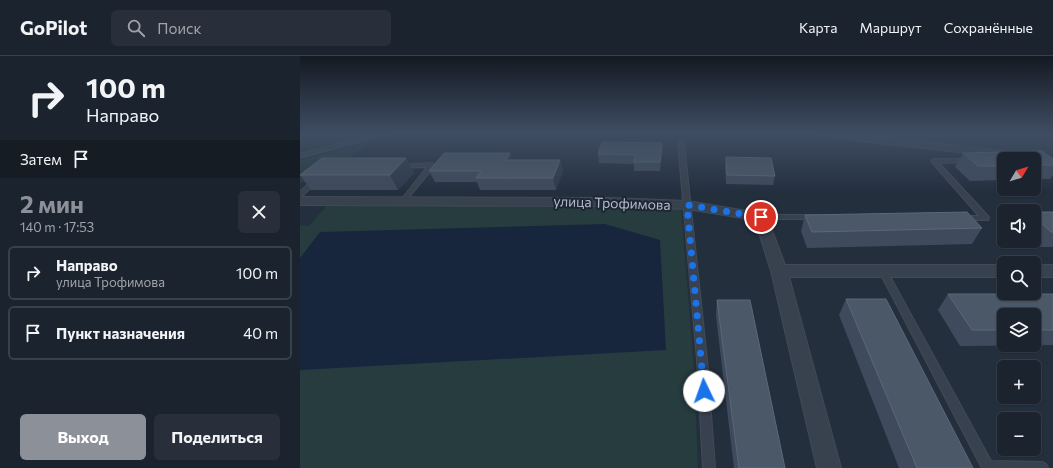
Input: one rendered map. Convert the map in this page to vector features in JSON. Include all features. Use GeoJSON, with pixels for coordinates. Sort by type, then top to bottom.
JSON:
{"type":"FeatureCollection","features":[{"type":"Feature","properties":{"kind":"street","name":"улица Трофимова"},"geometry":{"type":"LineString","coordinates":[[300,201],[560,201],[687,205],[761,217]]}},
{"type":"Feature","properties":{"kind":"street"},"geometry":{"type":"LineString","coordinates":[[761,217],[779,272],[829,468]]}},
{"type":"Feature","properties":{"kind":"street"},"geometry":{"type":"LineString","coordinates":[[779,272],[997,271]]}},
{"type":"Feature","properties":{"kind":"street"},"geometry":{"type":"LineString","coordinates":[[1041,271],[1053,271]]}},
{"type":"Feature","properties":{"kind":"lane"},"geometry":{"type":"LineString","coordinates":[[300,156],[311,153]]}},
{"type":"Feature","properties":{"kind":"lane"},"geometry":{"type":"LineString","coordinates":[[682,153],[702,360],[709,468]]}},
{"type":"Feature","properties":{"kind":"lane"},"geometry":{"type":"LineString","coordinates":[[954,218],[985,218],[934,162],[973,161]]}},
{"type":"Feature","properties":{"kind":"lane"},"geometry":{"type":"LineString","coordinates":[[393,166],[432,165],[403,201]]}},
{"type":"Feature","properties":{"kind":"lane"},"geometry":{"type":"LineString","coordinates":[[300,195],[321,176]]}},
{"type":"Feature","properties":{"kind":"lane"},"geometry":{"type":"LineString","coordinates":[[761,217],[823,218]]}},
{"type":"Feature","properties":{"kind":"lane"},"geometry":{"type":"LineString","coordinates":[[883,271],[988,467],[1042,468]]}},
{"type":"Feature","properties":{"kind":"green space"},"geometry":{"type":"Polygon","coordinates":[[[300,153],[315,153],[300,157],[300,153]]]}},
{"type":"Feature","properties":{"kind":"green space"},"geometry":{"type":"Polygon","coordinates":[[[327,153],[355,153],[342,162],[317,170],[300,184],[300,160],[327,153]]]}},
{"type":"Feature","properties":{"kind":"green space"},"geometry":{"type":"Polygon","coordinates":[[[1041,153],[1053,153],[1053,158],[1041,156],[1041,153]]]}},
{"type":"Feature","properties":{"kind":"green space"},"geometry":{"type":"Polygon","coordinates":[[[327,205],[681,207],[694,369],[698,468],[300,468],[300,225],[309,226],[327,205]]]}},
{"type":"Feature","properties":{"kind":"water"},"geometry":{"type":"Polygon","coordinates":[[[605,224],[660,240],[666,350],[300,370],[300,258],[320,232],[605,224]]]}},
{"type":"Feature","properties":{"kind":"building"},"geometry":{"type":"Polygon","coordinates":[[[444,153],[510,153],[506,160],[560,160],[553,178],[476,178],[481,171],[429,171],[444,153]]]}},
{"type":"Feature","properties":{"kind":"building"},"geometry":{"type":"Polygon","coordinates":[[[661,153],[660,162],[634,162],[635,155],[598,154],[661,153]]]}},
{"type":"Feature","properties":{"kind":"building"},"geometry":{"type":"Polygon","coordinates":[[[963,153],[997,153],[997,166],[978,166],[963,153]]]}},
{"type":"Feature","properties":{"kind":"building"},"geometry":{"type":"Polygon","coordinates":[[[1041,153],[1045,153],[1053,159],[1053,165],[1041,165],[1041,153]]]}},
{"type":"Feature","properties":{"kind":"building"},"geometry":{"type":"Polygon","coordinates":[[[726,157],[771,158],[775,176],[727,175],[726,157]]]}},
{"type":"Feature","properties":{"kind":"building"},"geometry":{"type":"Polygon","coordinates":[[[322,158],[406,158],[390,175],[300,175],[322,158]]]}},
{"type":"Feature","properties":{"kind":"building"},"geometry":{"type":"Polygon","coordinates":[[[967,212],[982,228],[812,232],[805,215],[967,212]]]}},
{"type":"Feature","properties":{"kind":"building"},"geometry":{"type":"Polygon","coordinates":[[[1041,212],[1053,212],[1053,232],[1051,232],[1041,223],[1041,212]]]}},
{"type":"Feature","properties":{"kind":"building"},"geometry":{"type":"Polygon","coordinates":[[[948,294],[997,294],[997,300],[1041,300],[1041,294],[1053,294],[1053,330],[1041,330],[1041,308],[997,308],[997,330],[972,330],[948,294]]]}},
{"type":"Feature","properties":{"kind":"building"},"geometry":{"type":"Polygon","coordinates":[[[846,299],[886,299],[973,468],[917,468],[846,299]]]}},
{"type":"Feature","properties":{"kind":"building"},"geometry":{"type":"Polygon","coordinates":[[[717,300],[750,300],[785,468],[739,468],[717,300]]]}},
{"type":"Feature","properties":{"kind":"route"},"geometry":{"type":"LineString","coordinates":[[704,391],[687,205],[761,217]]}}]}
